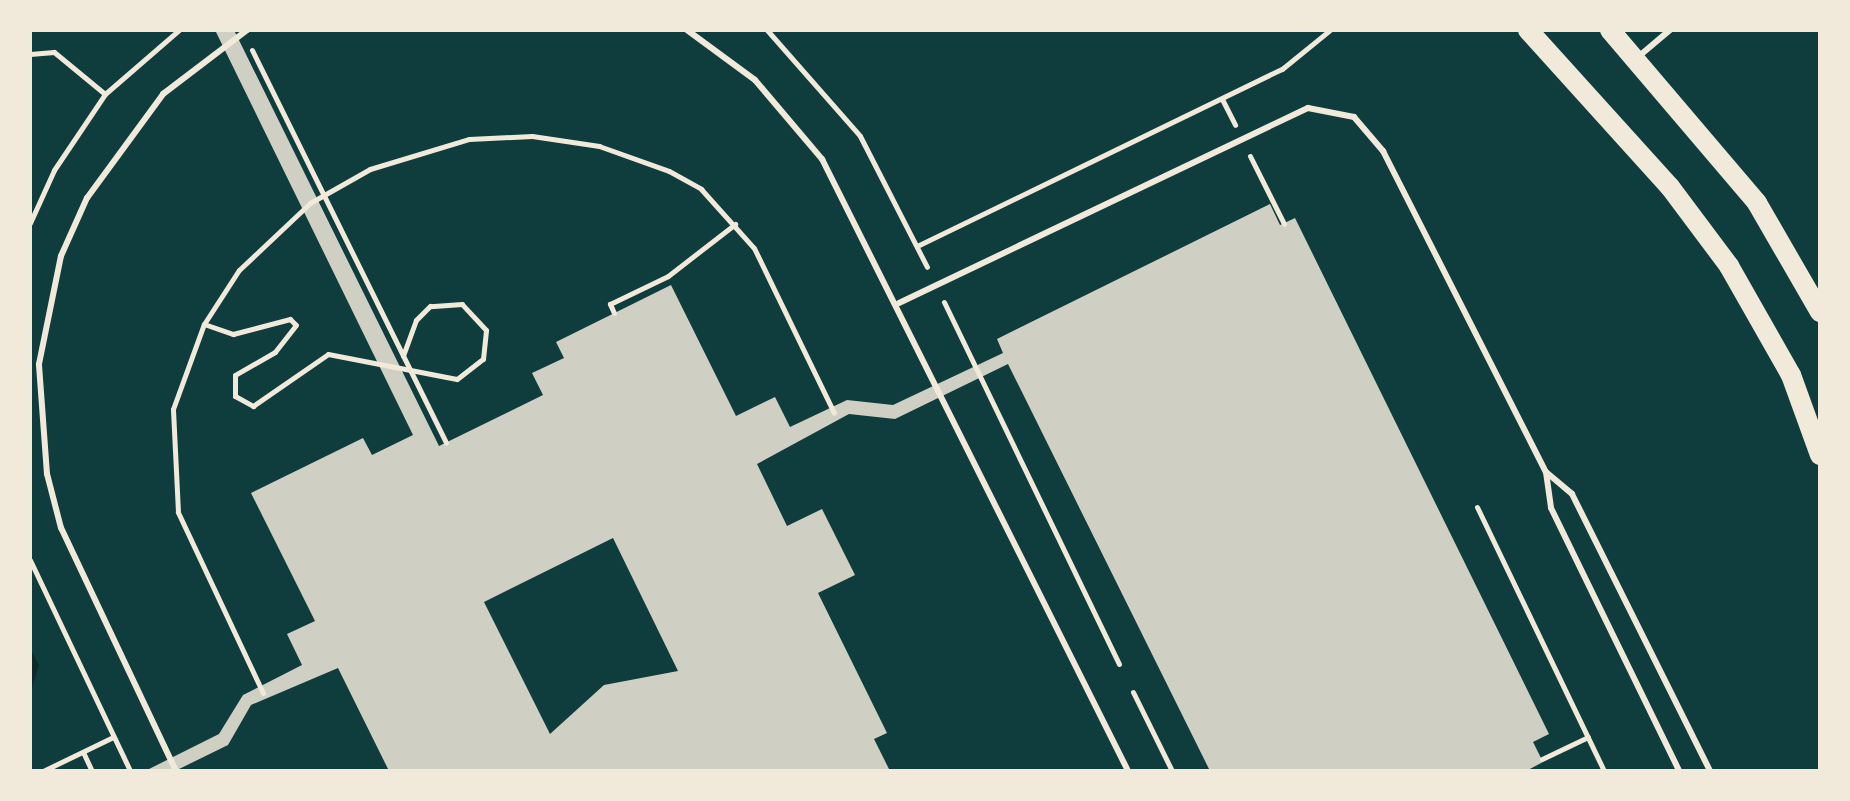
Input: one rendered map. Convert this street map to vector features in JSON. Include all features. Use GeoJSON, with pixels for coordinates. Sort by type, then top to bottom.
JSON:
{"type":"FeatureCollection","features":[{"type":"Feature","properties":{"kind":"main road"},"geometry":{"type":"LineString","coordinates":[[1528,30],[1670,187],[1729,266],[1791,375],[1820,455]]}},
{"type":"Feature","properties":{"kind":"main road"},"geometry":{"type":"LineString","coordinates":[[1610,30],[1757,203],[1820,312]]}},
{"type":"Feature","properties":{"kind":"lane"},"geometry":{"type":"LineString","coordinates":[[176,771],[61,528],[47,474],[39,364],[61,256],[87,198],[163,94],[247,30]]}},
{"type":"Feature","properties":{"kind":"lane"},"geometry":{"type":"LineString","coordinates":[[687,30],[791,118],[842,192],[1128,771]]}},
{"type":"Feature","properties":{"kind":"lane"},"geometry":{"type":"LineString","coordinates":[[1636,60],[1670,30]]}},
{"type":"Feature","properties":{"kind":"lane"},"geometry":{"type":"LineString","coordinates":[[899,303],[1308,108],[1334,108],[1370,130],[1383,151],[1546,472],[1572,494],[1710,771]]}},
{"type":"Feature","properties":{"kind":"lane"},"geometry":{"type":"LineString","coordinates":[[1546,472],[1548,501],[1679,771]]}},
{"type":"Feature","properties":{"kind":"path"},"geometry":{"type":"LineString","coordinates":[[30,223],[54,170],[105,94],[179,30]]}},
{"type":"Feature","properties":{"kind":"path"},"geometry":{"type":"LineString","coordinates":[[767,30],[860,136],[927,267]]}},
{"type":"Feature","properties":{"kind":"path"},"geometry":{"type":"LineString","coordinates":[[917,246],[1282,69],[1330,30]]}},
{"type":"Feature","properties":{"kind":"path"},"geometry":{"type":"LineString","coordinates":[[252,50],[446,443]]}},
{"type":"Feature","properties":{"kind":"path"},"geometry":{"type":"LineString","coordinates":[[30,54],[54,52],[105,94]]}},
{"type":"Feature","properties":{"kind":"path"},"geometry":{"type":"LineString","coordinates":[[1222,99],[1235,126]]}},
{"type":"Feature","properties":{"kind":"path"},"geometry":{"type":"LineString","coordinates":[[263,693],[178,512],[171,479],[173,409],[204,324],[264,242],[323,195],[434,146],[532,136],[646,161],[701,189],[735,224],[834,413]]}},
{"type":"Feature","properties":{"kind":"path"},"geometry":{"type":"LineString","coordinates":[[1250,156],[1284,224]]}},
{"type":"Feature","properties":{"kind":"path"},"geometry":{"type":"LineString","coordinates":[[614,313],[610,304],[668,276],[735,224]]}},
{"type":"Feature","properties":{"kind":"path"},"geometry":{"type":"LineString","coordinates":[[944,302],[1119,664]]}},
{"type":"Feature","properties":{"kind":"path"},"geometry":{"type":"LineString","coordinates":[[204,324],[233,334],[290,319],[296,325],[275,352],[235,375],[235,396],[253,406],[328,354],[347,352],[442,380],[472,372],[483,359],[486,330],[462,304],[430,306],[416,320],[403,356]]}},
{"type":"Feature","properties":{"kind":"path"},"geometry":{"type":"LineString","coordinates":[[1477,507],[1604,771]]}},
{"type":"Feature","properties":{"kind":"path"},"geometry":{"type":"LineString","coordinates":[[30,560],[130,771]]}},
{"type":"Feature","properties":{"kind":"path"},"geometry":{"type":"LineString","coordinates":[[1133,692],[1172,771]]}},
{"type":"Feature","properties":{"kind":"path"},"geometry":{"type":"LineString","coordinates":[[43,771],[113,737]]}},
{"type":"Feature","properties":{"kind":"path"},"geometry":{"type":"LineString","coordinates":[[1542,759],[1588,737]]}},
{"type":"Feature","properties":{"kind":"path"},"geometry":{"type":"LineString","coordinates":[[83,752],[92,771]]}},
{"type":"Feature","properties":{"kind":"water"},"geometry":{"type":"Polygon","coordinates":[[[30,648],[39,665],[30,694],[30,648]]]}},
{"type":"Feature","properties":{"kind":"building"},"geometry":{"type":"Polygon","coordinates":[[[215,30],[234,30],[439,446],[543,395],[532,373],[564,358],[556,342],[671,285],[736,416],[775,397],[790,427],[847,400],[893,405],[1003,353],[997,339],[1270,204],[1280,225],[1295,218],[1549,734],[1533,742],[1543,762],[1526,771],[1210,771],[1008,364],[895,419],[849,414],[757,464],[787,526],[822,509],[855,575],[818,593],[887,733],[874,739],[890,771],[389,771],[338,668],[251,705],[228,745],[175,771],[145,771],[219,734],[243,695],[302,665],[287,634],[315,621],[251,493],[363,438],[372,455],[413,435],[215,30]],[[613,538],[484,602],[550,734],[604,685],[678,671],[613,538]]]}}]}
